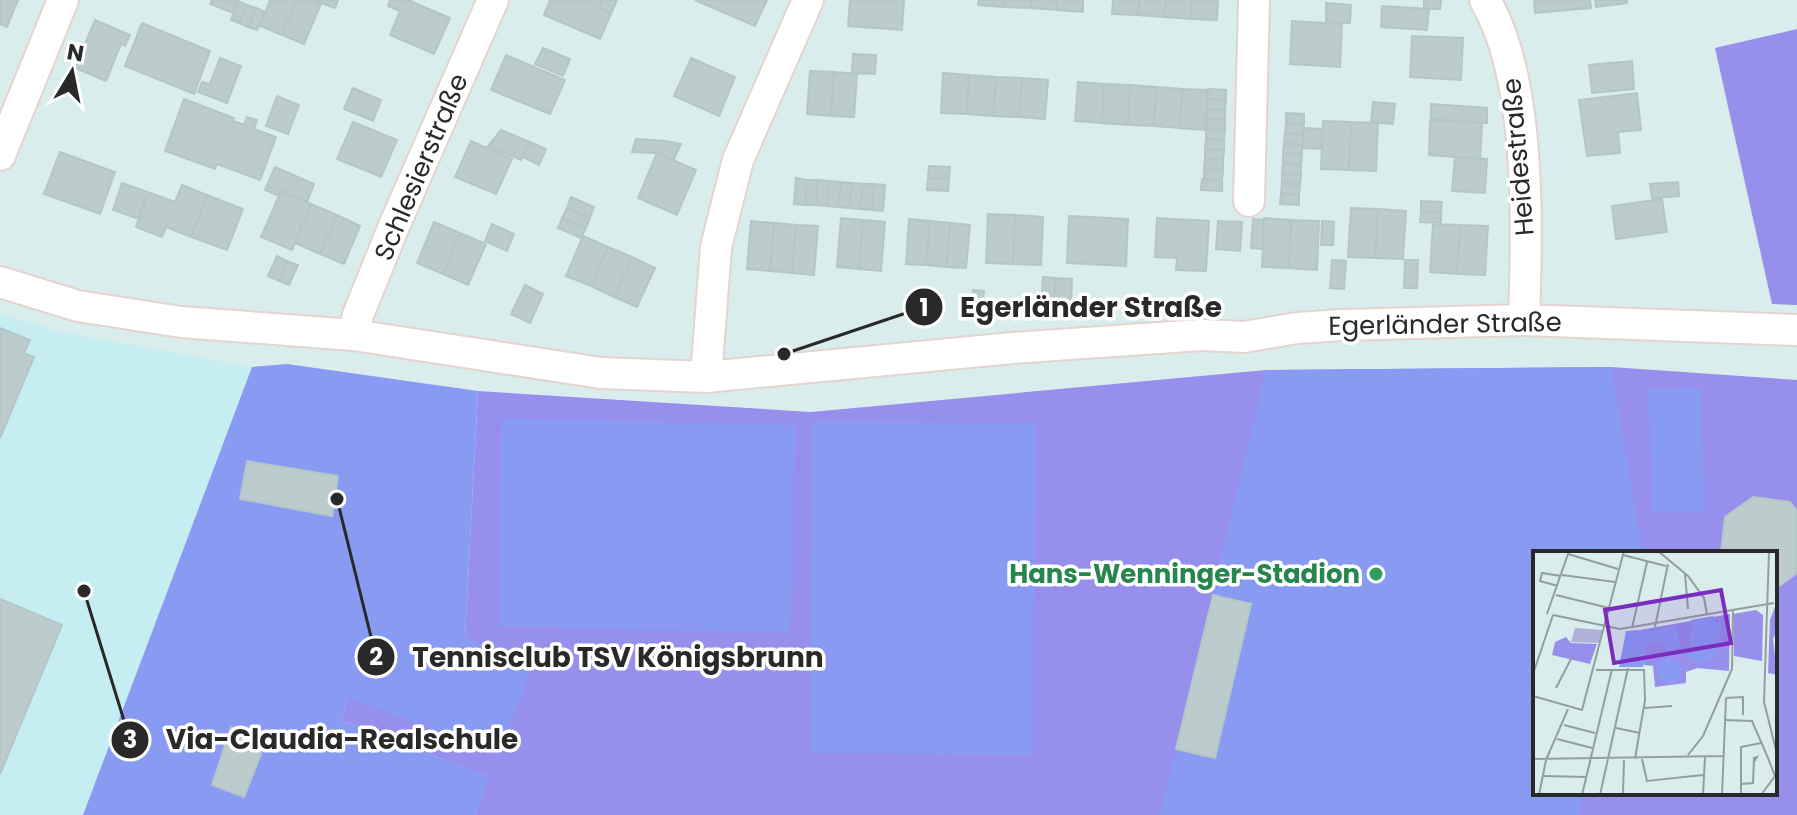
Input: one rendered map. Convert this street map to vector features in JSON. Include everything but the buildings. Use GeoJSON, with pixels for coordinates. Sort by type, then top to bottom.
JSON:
{"type":"FeatureCollection","features":[{"type":"Feature","properties":{"kind":"street"},"geometry":{"type":"LineString","coordinates":[[0,155],[63,0]]}},
{"type":"Feature","properties":{"kind":"street","name":"Schlesierstraße"},"geometry":{"type":"LineString","coordinates":[[354,335],[358,315],[394,226],[493,0]]}},
{"type":"Feature","properties":{"kind":"street"},"geometry":{"type":"LineString","coordinates":[[706,377],[716,247],[738,160],[808,0]]}},
{"type":"Feature","properties":{"kind":"street"},"geometry":{"type":"LineString","coordinates":[[1249,201],[1254,0]]}},
{"type":"Feature","properties":{"kind":"street","name":"Heidestraße"},"geometry":{"type":"LineString","coordinates":[[1485,0],[1513,70],[1515,86],[1524,175],[1524,320]]}},
{"type":"Feature","properties":{"kind":"street","name":"Egerländer Straße"},"geometry":{"type":"LineString","coordinates":[[0,282],[78,306],[181,322],[354,335],[601,373],[706,377],[1029,347],[1202,335],[1244,337],[1297,328],[1342,325],[1524,320],[1797,330]]}},
{"type":"Feature","properties":{"kind":"shaded area"},"geometry":{"type":"Polygon","coordinates":[[[1797,29],[1797,305],[1772,304],[1715,48],[1797,29]]]}},
{"type":"Feature","properties":{"kind":"shaded area"},"geometry":{"type":"Polygon","coordinates":[[[0,313],[61,332],[252,367],[83,815],[0,815],[0,313]]]}},
{"type":"Feature","properties":{"kind":"shaded area"},"geometry":{"type":"Polygon","coordinates":[[[287,364],[478,391],[465,638],[534,663],[499,754],[350,698],[341,720],[490,777],[475,815],[83,815],[252,367],[287,364]]]}},
{"type":"Feature","properties":{"kind":"shaded area"},"geometry":{"type":"Polygon","coordinates":[[[1611,367],[1797,380],[1797,815],[475,815],[489,777],[341,720],[384,607],[465,637],[478,391],[811,412],[1266,370],[1611,367]]]}},
{"type":"Feature","properties":{"kind":"shaded area","name":"Hans-Wenninger-Stadion"},"geometry":{"type":"Polygon","coordinates":[[[1611,367],[1643,551],[1533,551],[1533,795],[1583,795],[1578,815],[1160,815],[1266,370],[1611,367]]]}},
{"type":"Feature","properties":{"kind":"shaded area"},"geometry":{"type":"Polygon","coordinates":[[[1701,388],[1704,512],[1651,512],[1649,389],[1701,388]]]}},
{"type":"Feature","properties":{"kind":"shaded area"},"geometry":{"type":"Polygon","coordinates":[[[502,418],[795,425],[790,633],[498,626],[502,418]]]}},
{"type":"Feature","properties":{"kind":"shaded area"},"geometry":{"type":"Polygon","coordinates":[[[812,421],[1035,423],[1033,755],[810,753],[812,421]]]}},
{"type":"Feature","properties":{"kind":"place","name":"Egerländer Straße"},"geometry":{"type":"Point","coordinates":[784,354]}},
{"type":"Feature","properties":{"kind":"place","name":"Tennisclub TSV Königsbrunn"},"geometry":{"type":"Point","coordinates":[337,499]}},
{"type":"Feature","properties":{"kind":"place","name":"Hans-Wenninger-Stadion"},"geometry":{"type":"Point","coordinates":[1376,574]}},
{"type":"Feature","properties":{"kind":"place","name":"Via-Claudia-Realschule"},"geometry":{"type":"Point","coordinates":[84,591]}}]}
